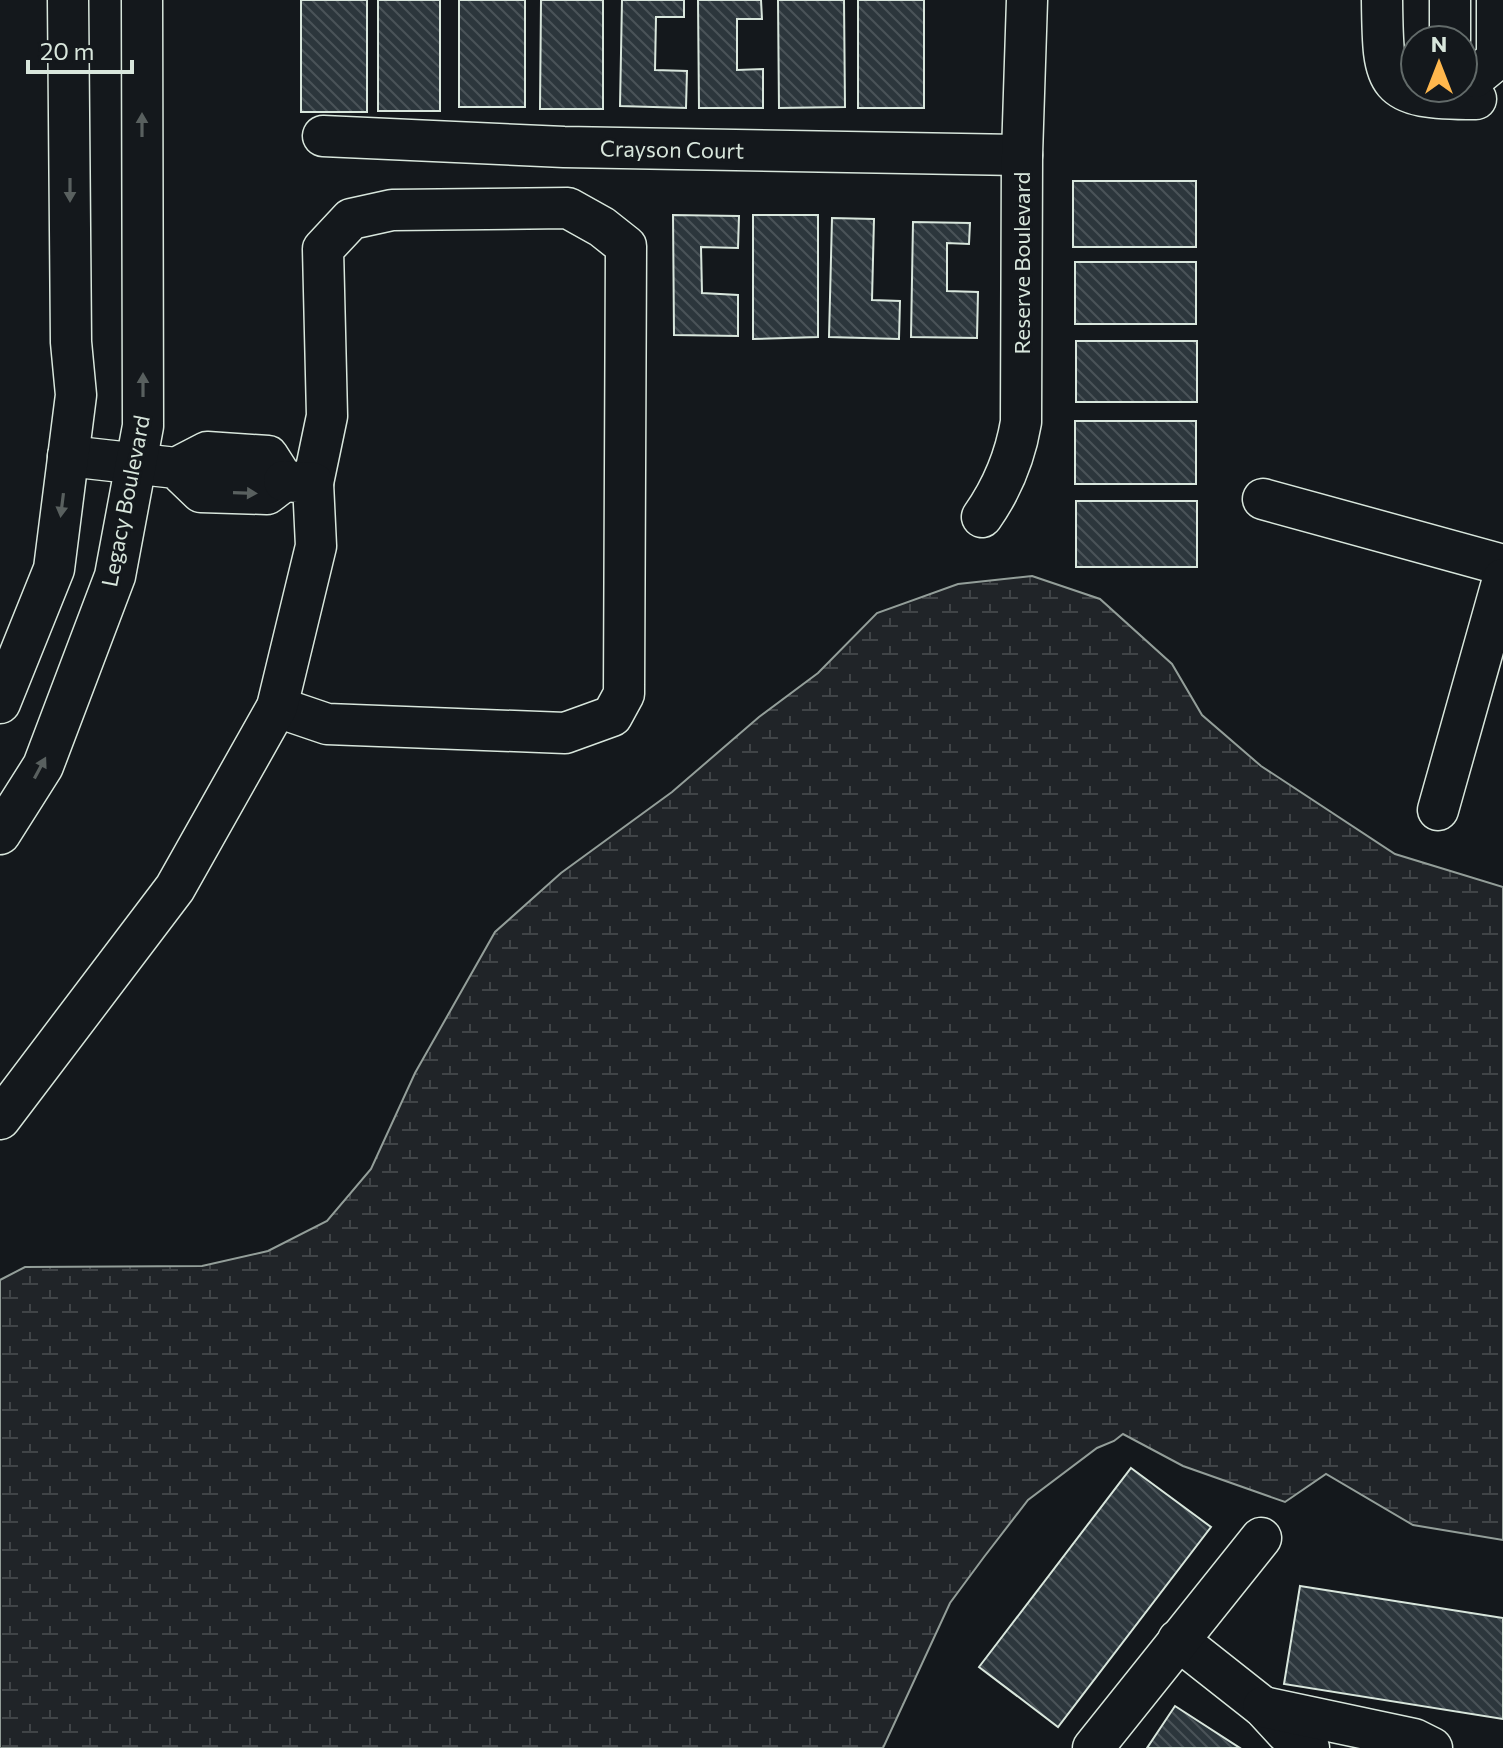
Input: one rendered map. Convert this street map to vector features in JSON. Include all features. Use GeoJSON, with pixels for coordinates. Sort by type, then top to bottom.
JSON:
{"type":"FeatureCollection","features":[{"type":"Feature","properties":{"kind":"street"},"geometry":{"type":"LineString","coordinates":[[0,703],[54,569],[76,395],[71,342],[68,0]]}},
{"type":"Feature","properties":{"kind":"street","name":"Legacy Boulevard"},"geometry":{"type":"LineString","coordinates":[[0,834],[43,766],[115,576],[143,426],[142,0]]}},
{"type":"Feature","properties":{"kind":"street","name":"Reserve Boulevard"},"geometry":{"type":"LineString","coordinates":[[982,517],[1008,473],[1021,422],[1022,155],[1027,0]]}},
{"type":"Feature","properties":{"kind":"street"},"geometry":{"type":"LineString","coordinates":[[1382,0],[1382,55],[1386,73],[1399,87]]}},
{"type":"Feature","properties":{"kind":"street"},"geometry":{"type":"LineString","coordinates":[[1450,0],[1450,24]]}},
{"type":"Feature","properties":{"kind":"street"},"geometry":{"type":"LineString","coordinates":[[1479,86],[1497,59],[1497,0]]}},
{"type":"Feature","properties":{"kind":"street","name":"Crayson Court"},"geometry":{"type":"LineString","coordinates":[[323,136],[485,143],[1022,155]]}},
{"type":"Feature","properties":{"kind":"street"},"geometry":{"type":"LineString","coordinates":[[485,143],[486,209]]}},
{"type":"Feature","properties":{"kind":"street"},"geometry":{"type":"LineString","coordinates":[[0,1119],[175,888],[277,707],[316,546],[298,482],[327,416],[323,249],[351,219],[392,210],[568,208],[602,227],[626,246],[624,694],[612,716],[565,733],[327,724],[277,707]]}},
{"type":"Feature","properties":{"kind":"street"},"geometry":{"type":"LineString","coordinates":[[68,456],[176,468],[201,492],[267,494],[298,482]]}},
{"type":"Feature","properties":{"kind":"street"},"geometry":{"type":"LineString","coordinates":[[1263,499],[1503,565]]}},
{"type":"Feature","properties":{"kind":"street"},"geometry":{"type":"LineString","coordinates":[[1438,810],[1503,579]]}},
{"type":"Feature","properties":{"kind":"street"},"geometry":{"type":"LineString","coordinates":[[1093,1748],[1261,1538]]}},
{"type":"Feature","properties":{"kind":"street"},"geometry":{"type":"LineString","coordinates":[[1178,1640],[1309,1748]]}},
{"type":"Feature","properties":{"kind":"street"},"geometry":{"type":"LineString","coordinates":[[1263,1707],[1414,1739],[1432,1748]]}},
{"type":"Feature","properties":{"kind":"green space"},"geometry":{"type":"Polygon","coordinates":[[[1032,576],[1100,599],[1172,664],[1202,715],[1261,766],[1395,854],[1503,887],[1503,1540],[1413,1525],[1326,1474],[1285,1502],[1183,1466],[1123,1434],[1097,1448],[1028,1500],[984,1557],[950,1603],[883,1748],[0,1748],[0,1280],[25,1267],[202,1266],[268,1251],[327,1221],[371,1169],[415,1073],[495,932],[561,873],[672,792],[759,717],[818,673],[877,613],[958,584],[1032,576]]]}},
{"type":"Feature","properties":{"kind":"building"},"geometry":{"type":"Polygon","coordinates":[[[301,0],[367,0],[367,112],[301,112],[301,0]]]}},
{"type":"Feature","properties":{"kind":"building"},"geometry":{"type":"Polygon","coordinates":[[[378,0],[440,0],[440,111],[378,111],[378,0]]]}},
{"type":"Feature","properties":{"kind":"building"},"geometry":{"type":"Polygon","coordinates":[[[459,0],[525,0],[525,107],[459,107],[459,0]]]}},
{"type":"Feature","properties":{"kind":"building"},"geometry":{"type":"Polygon","coordinates":[[[541,0],[603,0],[603,109],[540,109],[541,0]]]}},
{"type":"Feature","properties":{"kind":"building"},"geometry":{"type":"Polygon","coordinates":[[[622,0],[684,0],[684,17],[656,17],[655,70],[687,71],[686,108],[620,106],[622,0]]]}},
{"type":"Feature","properties":{"kind":"building"},"geometry":{"type":"Polygon","coordinates":[[[698,0],[761,0],[762,19],[737,19],[737,70],[763,69],[763,108],[699,108],[698,0]]]}},
{"type":"Feature","properties":{"kind":"building"},"geometry":{"type":"Polygon","coordinates":[[[778,0],[844,0],[845,107],[779,108],[778,0]]]}},
{"type":"Feature","properties":{"kind":"building"},"geometry":{"type":"Polygon","coordinates":[[[858,0],[924,0],[924,108],[858,108],[858,0]]]}},
{"type":"Feature","properties":{"kind":"building"},"geometry":{"type":"Polygon","coordinates":[[[1073,181],[1196,181],[1196,247],[1073,247],[1073,181]]]}},
{"type":"Feature","properties":{"kind":"building"},"geometry":{"type":"Polygon","coordinates":[[[673,215],[739,216],[738,248],[701,247],[702,293],[738,295],[738,336],[674,335],[673,215]]]}},
{"type":"Feature","properties":{"kind":"building"},"geometry":{"type":"Polygon","coordinates":[[[753,215],[818,215],[818,337],[753,339],[753,215]]]}},
{"type":"Feature","properties":{"kind":"building"},"geometry":{"type":"Polygon","coordinates":[[[832,218],[874,219],[872,300],[900,301],[899,339],[829,337],[832,218]]]}},
{"type":"Feature","properties":{"kind":"building"},"geometry":{"type":"Polygon","coordinates":[[[913,222],[970,223],[969,244],[947,243],[947,291],[978,292],[977,338],[911,337],[913,222]]]}},
{"type":"Feature","properties":{"kind":"building"},"geometry":{"type":"Polygon","coordinates":[[[1075,262],[1196,262],[1196,324],[1075,324],[1075,262]]]}},
{"type":"Feature","properties":{"kind":"building"},"geometry":{"type":"Polygon","coordinates":[[[1076,341],[1197,341],[1197,402],[1076,402],[1076,341]]]}},
{"type":"Feature","properties":{"kind":"building"},"geometry":{"type":"Polygon","coordinates":[[[1075,421],[1196,421],[1196,484],[1075,484],[1075,421]]]}},
{"type":"Feature","properties":{"kind":"building"},"geometry":{"type":"Polygon","coordinates":[[[1076,501],[1197,501],[1197,567],[1076,567],[1076,501]]]}},
{"type":"Feature","properties":{"kind":"building"},"geometry":{"type":"Polygon","coordinates":[[[1131,1468],[1211,1527],[1058,1727],[979,1667],[1131,1468]]]}},
{"type":"Feature","properties":{"kind":"building"},"geometry":{"type":"Polygon","coordinates":[[[1300,1586],[1503,1618],[1503,1719],[1284,1684],[1300,1586]]]}},
{"type":"Feature","properties":{"kind":"building"},"geometry":{"type":"Polygon","coordinates":[[[1175,1706],[1240,1748],[1147,1748],[1175,1706]]]}}]}
